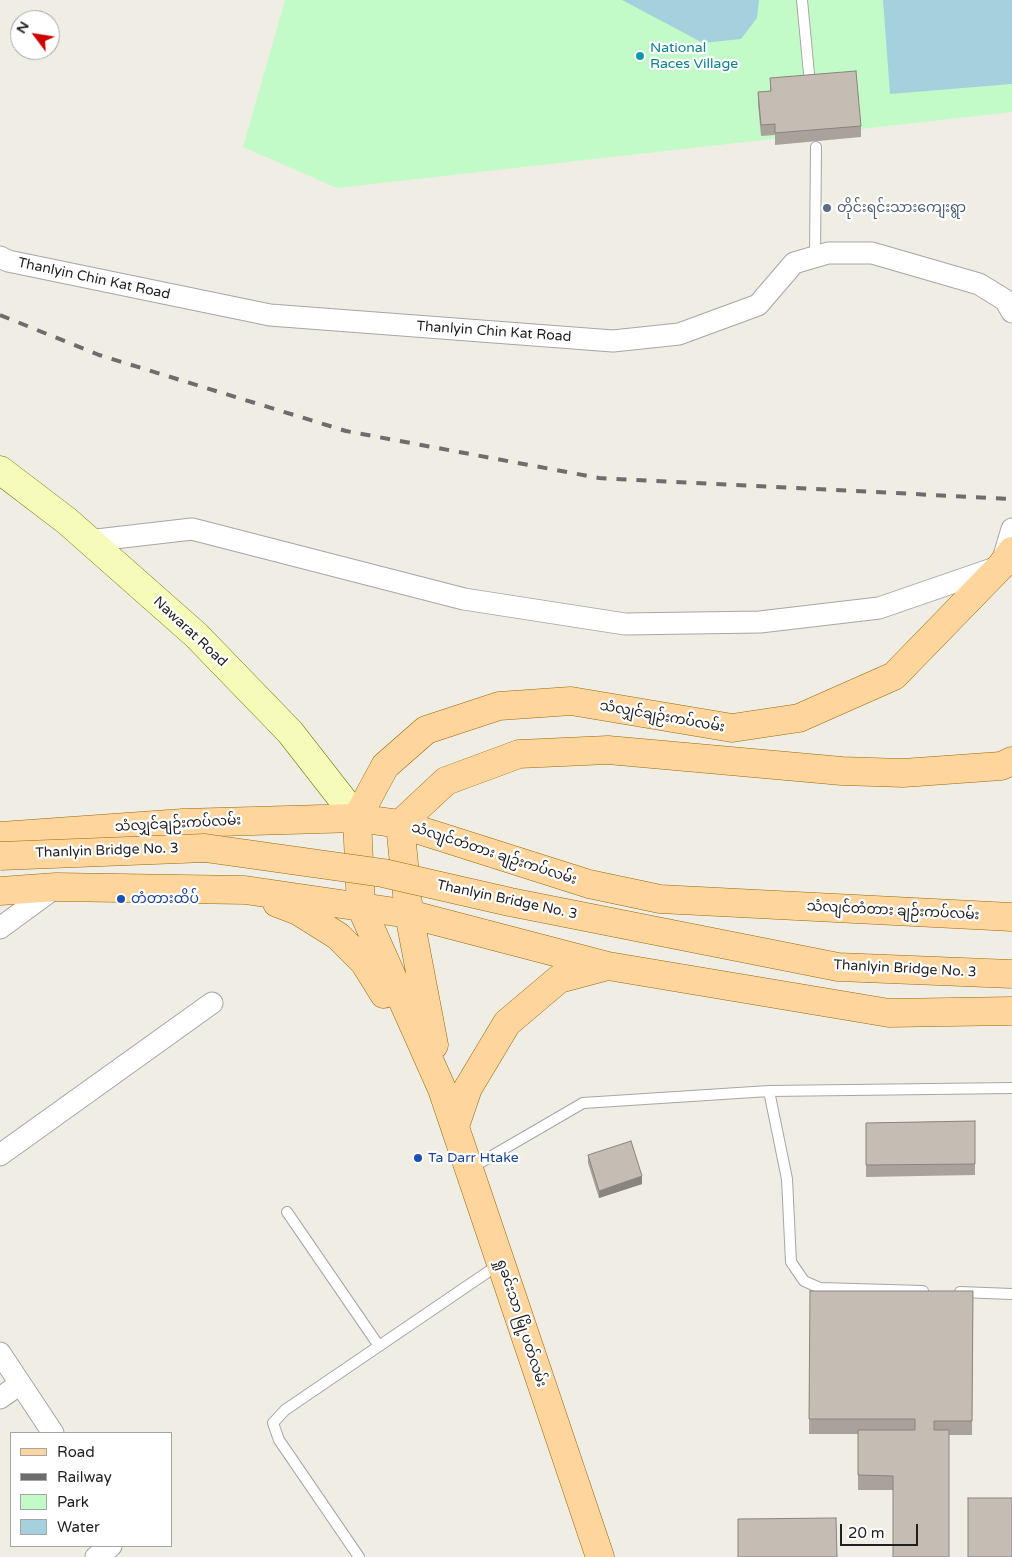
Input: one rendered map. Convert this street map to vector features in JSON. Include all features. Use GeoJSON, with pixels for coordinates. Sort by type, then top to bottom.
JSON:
{"type":"FeatureCollection","features":[{"type":"Feature","properties":{"kind":"main road","name":"Nawarat Road"},"geometry":{"type":"LineString","coordinates":[[0,470],[67,521],[88,542],[203,642],[290,732],[357,818]]}},
{"type":"Feature","properties":{"kind":"main road","name":"သံလျှင်ချဉ်းကပ်လမ်း"},"geometry":{"type":"LineString","coordinates":[[357,818],[384,766],[426,730],[500,706],[571,701],[732,728],[799,718],[894,676],[1007,558]]}},
{"type":"Feature","properties":{"kind":"main road","name":"သံလျင်တံတား ချဉ်းကပ်လမ်း"},"geometry":{"type":"LineString","coordinates":[[400,824],[446,782],[518,754],[608,750],[842,771],[903,773],[1008,766]]}},
{"type":"Feature","properties":{"kind":"main road","name":"သံလျှင်ချဉ်းကပ်လမ်း"},"geometry":{"type":"LineString","coordinates":[[0,836],[183,823],[357,818],[400,824]]}},
{"type":"Feature","properties":{"kind":"main road"},"geometry":{"type":"LineString","coordinates":[[357,818],[361,907]]}},
{"type":"Feature","properties":{"kind":"main road"},"geometry":{"type":"LineString","coordinates":[[400,824],[409,914]]}},
{"type":"Feature","properties":{"kind":"main road","name":"သံလျင်တံတား ချဉ်းကပ်လမ်း"},"geometry":{"type":"LineString","coordinates":[[400,824],[590,884],[660,899],[1012,917]]}},
{"type":"Feature","properties":{"kind":"main road","name":"Thanlyin Bridge No. 3"},"geometry":{"type":"LineString","coordinates":[[0,856],[205,848],[383,873],[520,904],[838,967],[1012,974]]}},
{"type":"Feature","properties":{"kind":"main road"},"geometry":{"type":"LineString","coordinates":[[0,891],[56,887],[245,890],[409,914],[608,966],[889,1013],[1012,1011]]}},
{"type":"Feature","properties":{"kind":"main road"},"geometry":{"type":"LineString","coordinates":[[245,890],[298,911],[338,936],[364,962],[442,1088]]}},
{"type":"Feature","properties":{"kind":"main road","name":"ရှုခင်းသာ မြို့ပတ်လမ်း"},"geometry":{"type":"LineString","coordinates":[[361,907],[442,1088],[600,1557]]}},
{"type":"Feature","properties":{"kind":"main road","name":"ရှုခင်းသာ မြို့ပတ်လမ်း"},"geometry":{"type":"LineString","coordinates":[[409,914],[442,1088]]}},
{"type":"Feature","properties":{"kind":"main road"},"geometry":{"type":"LineString","coordinates":[[455,1126],[468,1088],[507,1023],[559,979],[608,966]]}},
{"type":"Feature","properties":{"kind":"street","name":"Thanlyin Chin Kat Road"},"geometry":{"type":"LineString","coordinates":[[0,257],[8,261],[270,315],[613,340],[679,334],[758,305],[794,263],[828,253],[872,253],[1012,293]]}},
{"type":"Feature","properties":{"kind":"street"},"geometry":{"type":"LineString","coordinates":[[972,282],[1005,300],[1012,312]]}},
{"type":"Feature","properties":{"kind":"street"},"geometry":{"type":"LineString","coordinates":[[88,542],[192,529],[464,599],[625,624],[760,622],[878,608],[1007,558],[1012,529]]}},
{"type":"Feature","properties":{"kind":"street"},"geometry":{"type":"LineString","coordinates":[[0,928],[56,887]]}},
{"type":"Feature","properties":{"kind":"street"},"geometry":{"type":"LineString","coordinates":[[0,1155],[212,1003]]}},
{"type":"Feature","properties":{"kind":"street"},"geometry":{"type":"LineString","coordinates":[[0,1354],[52,1432]]}},
{"type":"Feature","properties":{"kind":"street"},"geometry":{"type":"LineString","coordinates":[[0,1398],[20,1384]]}},
{"type":"Feature","properties":{"kind":"street"},"geometry":{"type":"LineString","coordinates":[[96,1557],[110,1547]]}},
{"type":"Feature","properties":{"kind":"lane"},"geometry":{"type":"LineString","coordinates":[[802,0],[810,84]]}},
{"type":"Feature","properties":{"kind":"lane"},"geometry":{"type":"LineString","coordinates":[[815,257],[816,147]]}},
{"type":"Feature","properties":{"kind":"lane"},"geometry":{"type":"LineString","coordinates":[[470,1168],[583,1103],[769,1091],[1012,1088]]}},
{"type":"Feature","properties":{"kind":"lane"},"geometry":{"type":"LineString","coordinates":[[769,1091],[787,1179],[791,1262],[804,1282],[820,1288],[1012,1294]]}},
{"type":"Feature","properties":{"kind":"lane"},"geometry":{"type":"LineString","coordinates":[[287,1212],[379,1346]]}},
{"type":"Feature","properties":{"kind":"lane"},"geometry":{"type":"LineString","coordinates":[[359,1557],[279,1440],[273,1423],[285,1410],[501,1263]]}},
{"type":"Feature","properties":{"kind":"green space","name":"National Races Village"},"geometry":{"type":"Polygon","coordinates":[[[285,0],[1012,0],[1012,112],[337,188],[243,147],[285,0]]]}},
{"type":"Feature","properties":{"kind":"water"},"geometry":{"type":"Polygon","coordinates":[[[622,0],[759,0],[757,18],[741,39],[703,43],[622,0]]]}},
{"type":"Feature","properties":{"kind":"water"},"geometry":{"type":"Polygon","coordinates":[[[883,0],[1012,0],[1012,84],[890,94],[883,0]]]}},
{"type":"Feature","properties":{"kind":"building"},"geometry":{"type":"Polygon","coordinates":[[[856,71],[861,126],[775,133],[775,124],[761,125],[758,92],[771,91],[770,78],[856,71]]]}},
{"type":"Feature","properties":{"kind":"building"},"geometry":{"type":"Polygon","coordinates":[[[975,1121],[975,1164],[866,1165],[866,1123],[975,1121]]]}},
{"type":"Feature","properties":{"kind":"building"},"geometry":{"type":"Polygon","coordinates":[[[631,1141],[642,1176],[599,1191],[588,1155],[631,1141]]]}},
{"type":"Feature","properties":{"kind":"building"},"geometry":{"type":"Polygon","coordinates":[[[810,1291],[973,1291],[972,1421],[934,1421],[934,1430],[949,1430],[949,1557],[893,1557],[893,1476],[858,1475],[858,1430],[915,1430],[915,1419],[809,1419],[810,1291]]]}},
{"type":"Feature","properties":{"kind":"building"},"geometry":{"type":"Polygon","coordinates":[[[968,1498],[1012,1498],[1012,1557],[968,1557],[968,1498]]]}},
{"type":"Feature","properties":{"kind":"building"},"geometry":{"type":"Polygon","coordinates":[[[836,1518],[837,1557],[738,1557],[738,1519],[836,1518]]]}},
{"type":"Feature","properties":{"kind":"railway"},"geometry":{"type":"LineString","coordinates":[[0,315],[99,355],[346,431],[599,478],[1012,499]]}},
{"type":"Feature","properties":{"kind":"place","name":"National Races Village"},"geometry":{"type":"Point","coordinates":[640,56]}},
{"type":"Feature","properties":{"kind":"place","name":"တိုင်းရင်းသားကျေးရွာ"},"geometry":{"type":"Point","coordinates":[827,208]}},
{"type":"Feature","properties":{"kind":"place","name":"တံတားထိပ်"},"geometry":{"type":"Point","coordinates":[121,899]}},
{"type":"Feature","properties":{"kind":"place","name":"Ta Darr Htake"},"geometry":{"type":"Point","coordinates":[418,1158]}}]}
